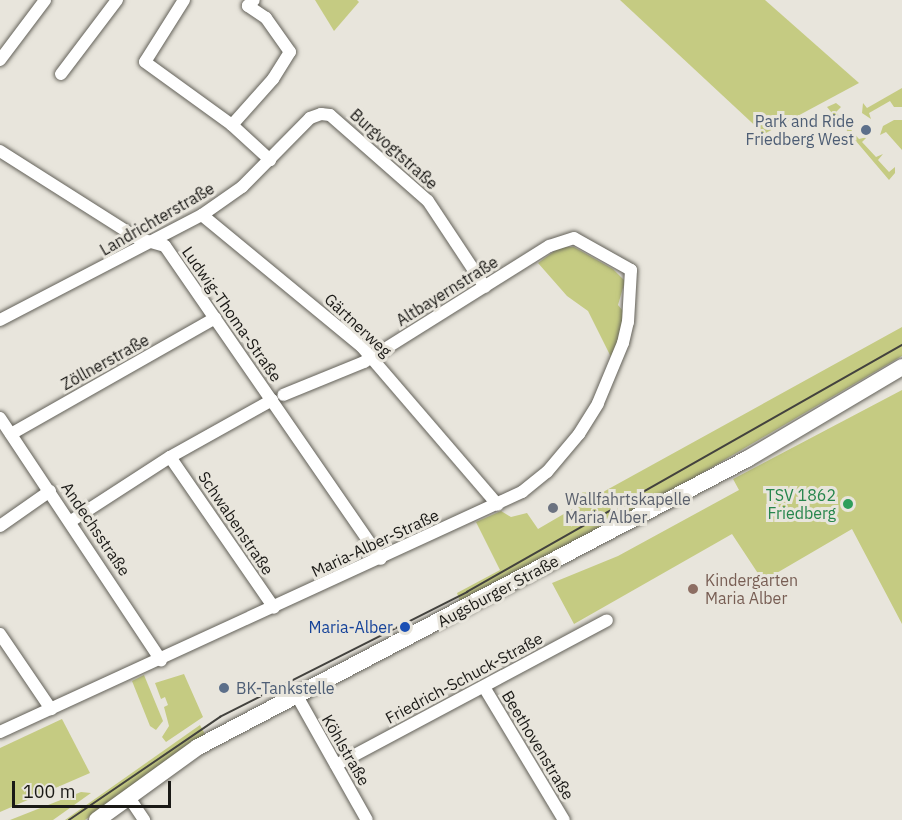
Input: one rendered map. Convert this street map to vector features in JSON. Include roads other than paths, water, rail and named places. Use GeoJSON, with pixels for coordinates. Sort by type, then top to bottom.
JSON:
{"type":"FeatureCollection","features":[{"type":"Feature","properties":{"kind":"main road","name":"Augsburger Straße"},"geometry":{"type":"LineString","coordinates":[[98,820],[198,747],[747,459],[902,367]]}},
{"type":"Feature","properties":{"kind":"street"},"geometry":{"type":"LineString","coordinates":[[0,60],[45,0]]}},
{"type":"Feature","properties":{"kind":"street"},"geometry":{"type":"LineString","coordinates":[[62,74],[117,0]]}},
{"type":"Feature","properties":{"kind":"street"},"geometry":{"type":"LineString","coordinates":[[232,124],[273,79],[290,52],[266,18],[248,6],[254,0]]}},
{"type":"Feature","properties":{"kind":"street"},"geometry":{"type":"LineString","coordinates":[[185,1],[145,62],[232,124],[270,160]]}},
{"type":"Feature","properties":{"kind":"street","name":"Burgvogtstraße"},"geometry":{"type":"LineString","coordinates":[[310,118],[330,115],[428,201],[485,287]]}},
{"type":"Feature","properties":{"kind":"street","name":"Landrichterstraße"},"geometry":{"type":"LineString","coordinates":[[0,320],[155,242],[202,215],[270,160],[310,118]]}},
{"type":"Feature","properties":{"kind":"street","name":"Ludwig-Thoma-Straße"},"geometry":{"type":"LineString","coordinates":[[0,151],[137,238],[165,246],[215,318],[278,398],[381,560]]}},
{"type":"Feature","properties":{"kind":"street","name":"Gärtnerweg"},"geometry":{"type":"LineString","coordinates":[[202,215],[371,358],[498,505]]}},
{"type":"Feature","properties":{"kind":"street","name":"Altbayernstraße"},"geometry":{"type":"LineString","coordinates":[[71,521],[170,456],[278,398],[371,358],[549,246],[574,238],[626,264]]}},
{"type":"Feature","properties":{"kind":"street","name":"Maria-Alber-Straße"},"geometry":{"type":"LineString","coordinates":[[0,732],[498,505],[547,472],[579,434],[598,403],[628,322],[633,277],[626,264]]}},
{"type":"Feature","properties":{"kind":"street","name":"Zöllnerstraße"},"geometry":{"type":"LineString","coordinates":[[11,434],[215,318]]}},
{"type":"Feature","properties":{"kind":"street","name":"Andechsstraße"},"geometry":{"type":"LineString","coordinates":[[0,418],[71,521],[161,660]]}},
{"type":"Feature","properties":{"kind":"street","name":"Schwabenstraße"},"geometry":{"type":"LineString","coordinates":[[170,456],[274,608]]}},
{"type":"Feature","properties":{"kind":"street"},"geometry":{"type":"LineString","coordinates":[[0,526],[50,491]]}},
{"type":"Feature","properties":{"kind":"street","name":"Friedrich-Schuck-Straße"},"geometry":{"type":"LineString","coordinates":[[336,765],[607,620]]}},
{"type":"Feature","properties":{"kind":"street"},"geometry":{"type":"LineString","coordinates":[[0,634],[51,709]]}},
{"type":"Feature","properties":{"kind":"street","name":"Beethovenstraße"},"geometry":{"type":"LineString","coordinates":[[484,687],[564,820]]}},
{"type":"Feature","properties":{"kind":"street","name":"Köhlstraße"},"geometry":{"type":"LineString","coordinates":[[297,696],[367,820]]}},
{"type":"Feature","properties":{"kind":"street"},"geometry":{"type":"LineString","coordinates":[[128,796],[144,820]]}},
{"type":"Feature","properties":{"kind":"tram line"},"geometry":{"type":"LineString","coordinates":[[69,820],[220,717],[467,592],[902,345]]}},
{"type":"Feature","properties":{"kind":"place","name":"Park and Ride Friedberg West"},"geometry":{"type":"Point","coordinates":[866,130]}},
{"type":"Feature","properties":{"kind":"place","name":"TSV 1862 Friedberg"},"geometry":{"type":"Point","coordinates":[848,504]}},
{"type":"Feature","properties":{"kind":"place","name":"Wallfahrtskapelle Maria Alber"},"geometry":{"type":"Point","coordinates":[553,508]}},
{"type":"Feature","properties":{"kind":"place","name":"Kindergarten Maria Alber"},"geometry":{"type":"Point","coordinates":[693,589]}},
{"type":"Feature","properties":{"kind":"place","name":"Maria-Alber"},"geometry":{"type":"Point","coordinates":[405,627]}},
{"type":"Feature","properties":{"kind":"place","name":"BK-Tankstelle"},"geometry":{"type":"Point","coordinates":[224,688]}}]}
